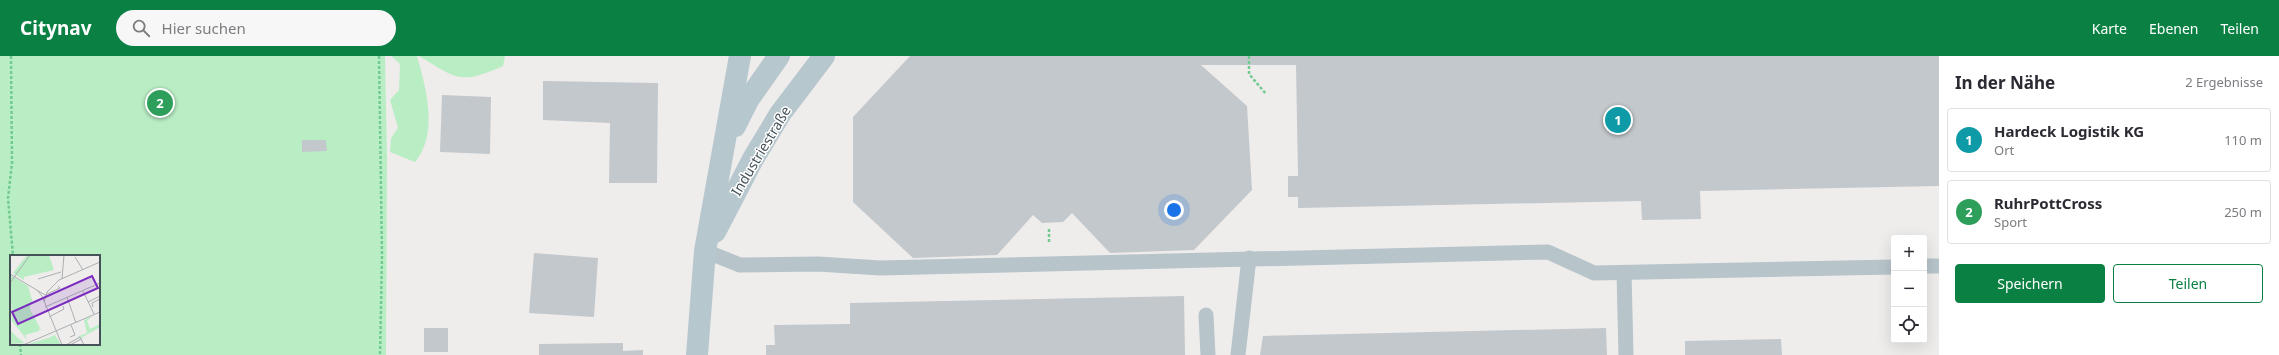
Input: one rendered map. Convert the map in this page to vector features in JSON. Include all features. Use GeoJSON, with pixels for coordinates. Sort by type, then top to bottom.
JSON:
{"type":"FeatureCollection","features":[{"type":"Feature","properties":{"kind":"street","name":"Industriestraße"},"geometry":{"type":"LineString","coordinates":[[697,355],[705,251],[740,56]]}},
{"type":"Feature","properties":{"kind":"street","name":"Industriestraße"},"geometry":{"type":"LineString","coordinates":[[723,148],[748,100],[778,56]]}},
{"type":"Feature","properties":{"kind":"street","name":"Industriestraße"},"geometry":{"type":"LineString","coordinates":[[705,251],[753,159],[776,121],[824,56]]}},
{"type":"Feature","properties":{"kind":"lane"},"geometry":{"type":"LineString","coordinates":[[705,251],[740,265],[818,264],[880,268],[1548,252],[1594,274],[1891,267]]}},
{"type":"Feature","properties":{"kind":"lane"},"geometry":{"type":"LineString","coordinates":[[1238,355],[1249,258]]}},
{"type":"Feature","properties":{"kind":"lane"},"geometry":{"type":"LineString","coordinates":[[1927,266],[1939,266]]}},
{"type":"Feature","properties":{"kind":"lane"},"geometry":{"type":"LineString","coordinates":[[1624,273],[1626,355]]}},
{"type":"Feature","properties":{"kind":"lane"},"geometry":{"type":"LineString","coordinates":[[1206,315],[1208,355]]}},
{"type":"Feature","properties":{"kind":"path"},"geometry":{"type":"LineString","coordinates":[[10,56],[12,163],[8,198],[13,255]]}},
{"type":"Feature","properties":{"kind":"path"},"geometry":{"type":"LineString","coordinates":[[379,56],[382,255],[380,355]]}},
{"type":"Feature","properties":{"kind":"path"},"geometry":{"type":"LineString","coordinates":[[1248,56],[1249,74],[1266,94]]}},
{"type":"Feature","properties":{"kind":"path"},"geometry":{"type":"LineString","coordinates":[[20,345],[21,355]]}},
{"type":"Feature","properties":{"kind":"green space"},"geometry":{"type":"Polygon","coordinates":[[[0,56],[385,56],[387,158],[386,355],[0,355],[0,56]]]}},
{"type":"Feature","properties":{"kind":"green space"},"geometry":{"type":"Polygon","coordinates":[[[391,56],[417,56],[424,82],[427,96],[429,125],[427,138],[422,151],[415,162],[390,152],[391,138],[398,128],[390,100],[399,90],[400,64],[391,56]]]}},
{"type":"Feature","properties":{"kind":"green space"},"geometry":{"type":"Polygon","coordinates":[[[419,56],[505,56],[503,66],[477,76],[459,77],[442,70],[419,56]]]}},
{"type":"Feature","properties":{"kind":"building"},"geometry":{"type":"Polygon","coordinates":[[[910,56],[1939,56],[1939,186],[1700,191],[1701,219],[1642,220],[1641,201],[1298,208],[1298,197],[1288,197],[1288,176],[1298,176],[1296,65],[1201,65],[1247,106],[1252,190],[1194,250],[1110,253],[1072,213],[1063,222],[1042,223],[1033,215],[997,255],[913,258],[853,202],[853,117],[910,56]]]}},
{"type":"Feature","properties":{"kind":"building"},"geometry":{"type":"Polygon","coordinates":[[[543,81],[658,83],[657,183],[609,183],[610,123],[543,120],[543,81]]]}},
{"type":"Feature","properties":{"kind":"building"},"geometry":{"type":"Polygon","coordinates":[[[442,95],[491,97],[490,154],[440,152],[442,95]]]}},
{"type":"Feature","properties":{"kind":"building"},"geometry":{"type":"Polygon","coordinates":[[[302,140],[326,140],[327,151],[302,152],[302,140]]]}},
{"type":"Feature","properties":{"kind":"building"},"geometry":{"type":"Polygon","coordinates":[[[534,253],[598,258],[594,317],[529,313],[534,253]]]}},
{"type":"Feature","properties":{"kind":"building"},"geometry":{"type":"Polygon","coordinates":[[[1184,296],[1185,355],[766,355],[766,345],[775,345],[774,325],[850,324],[850,303],[1184,296]]]}},
{"type":"Feature","properties":{"kind":"building"},"geometry":{"type":"Polygon","coordinates":[[[424,328],[448,328],[448,352],[424,352],[424,328]]]}},
{"type":"Feature","properties":{"kind":"building"},"geometry":{"type":"Polygon","coordinates":[[[1606,328],[1607,355],[1260,355],[1263,336],[1606,328]]]}},
{"type":"Feature","properties":{"kind":"building"},"geometry":{"type":"Polygon","coordinates":[[[1781,339],[1782,355],[1685,355],[1685,341],[1781,339]]]}},
{"type":"Feature","properties":{"kind":"building"},"geometry":{"type":"Polygon","coordinates":[[[623,343],[623,351],[643,350],[643,355],[539,355],[539,344],[623,343]]]}},
{"type":"Feature","properties":{"kind":"place","name":"RuhrPottCross"},"geometry":{"type":"Point","coordinates":[160,103]}},
{"type":"Feature","properties":{"kind":"place","name":"Hardeck Logistik KG"},"geometry":{"type":"Point","coordinates":[1618,120]}}]}
